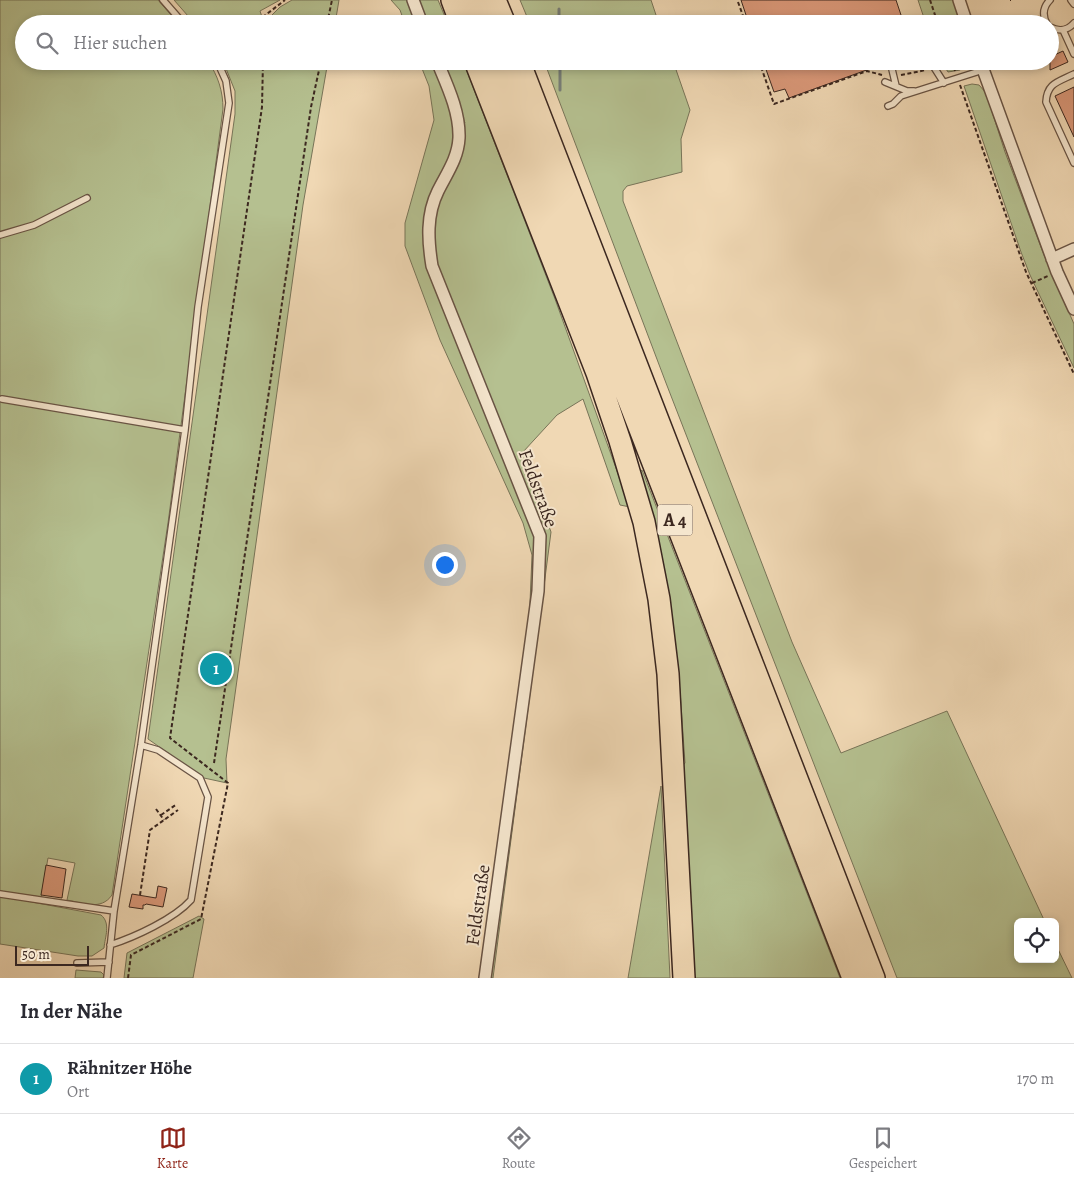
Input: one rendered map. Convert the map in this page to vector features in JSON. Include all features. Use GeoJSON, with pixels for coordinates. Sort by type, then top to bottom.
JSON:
{"type":"FeatureCollection","features":[{"type":"Feature","properties":{"kind":"highway"},"geometry":{"type":"LineString","coordinates":[[452,0],[458,15]]}},
{"type":"Feature","properties":{"kind":"highway"},"geometry":{"type":"LineString","coordinates":[[473,0],[479,15]]}},
{"type":"Feature","properties":{"kind":"highway"},"geometry":{"type":"LineString","coordinates":[[495,0],[501,15]]}},
{"type":"Feature","properties":{"kind":"highway"},"geometry":{"type":"LineString","coordinates":[[479,70],[597,373],[630,472],[644,522],[659,598],[668,674],[684,978]]}},
{"type":"Feature","properties":{"kind":"highway","name":"A 4"},"geometry":{"type":"LineString","coordinates":[[500,70],[853,978]]}},
{"type":"Feature","properties":{"kind":"highway","name":"A 4"},"geometry":{"type":"LineString","coordinates":[[522,70],[874,978]]}},
{"type":"Feature","properties":{"kind":"street"},"geometry":{"type":"LineString","coordinates":[[413,0],[419,15]]}},
{"type":"Feature","properties":{"kind":"street"},"geometry":{"type":"LineString","coordinates":[[959,0],[964,15]]}},
{"type":"Feature","properties":{"kind":"street","name":"Feldstraße"},"geometry":{"type":"LineString","coordinates":[[440,70],[459,124],[459,140],[456,158],[437,193],[431,212],[428,231],[432,266],[540,536],[537,600],[485,978]]}},
{"type":"Feature","properties":{"kind":"street"},"geometry":{"type":"LineString","coordinates":[[984,70],[1057,257],[1057,272],[1074,309]]}},
{"type":"Feature","properties":{"kind":"street"},"geometry":{"type":"LineString","coordinates":[[1057,257],[1074,249]]}},
{"type":"Feature","properties":{"kind":"lane"},"geometry":{"type":"LineString","coordinates":[[163,0],[176,15]]}},
{"type":"Feature","properties":{"kind":"lane"},"geometry":{"type":"LineString","coordinates":[[1044,15],[1044,8],[1050,0]]}},
{"type":"Feature","properties":{"kind":"lane"},"geometry":{"type":"LineString","coordinates":[[1071,0],[1074,4]]}},
{"type":"Feature","properties":{"kind":"lane"},"geometry":{"type":"LineString","coordinates":[[1059,29],[1068,28],[1074,23]]}},
{"type":"Feature","properties":{"kind":"lane"},"geometry":{"type":"LineString","coordinates":[[1062,30],[1074,54]]}},
{"type":"Feature","properties":{"kind":"lane"},"geometry":{"type":"LineString","coordinates":[[107,978],[114,911],[141,746],[184,430],[198,307],[229,103],[226,81],[221,70]]}},
{"type":"Feature","properties":{"kind":"lane"},"geometry":{"type":"LineString","coordinates":[[892,70],[896,86]]}},
{"type":"Feature","properties":{"kind":"lane"},"geometry":{"type":"LineString","coordinates":[[935,70],[944,83]]}},
{"type":"Feature","properties":{"kind":"lane"},"geometry":{"type":"LineString","coordinates":[[891,105],[901,96],[958,79],[975,70]]}},
{"type":"Feature","properties":{"kind":"lane"},"geometry":{"type":"LineString","coordinates":[[1074,74],[1051,86],[1046,92],[1046,102],[1074,163]]}},
{"type":"Feature","properties":{"kind":"lane"},"geometry":{"type":"LineString","coordinates":[[885,82],[907,90],[921,91]]}},
{"type":"Feature","properties":{"kind":"lane"},"geometry":{"type":"LineString","coordinates":[[0,235],[34,225],[87,198]]}},
{"type":"Feature","properties":{"kind":"lane"},"geometry":{"type":"LineString","coordinates":[[2,399],[184,430]]}},
{"type":"Feature","properties":{"kind":"lane"},"geometry":{"type":"LineString","coordinates":[[110,945],[125,940],[181,911],[191,900],[208,797],[200,778],[158,750],[141,746]]}},
{"type":"Feature","properties":{"kind":"lane"},"geometry":{"type":"LineString","coordinates":[[0,894],[114,911]]}},
{"type":"Feature","properties":{"kind":"lane"},"geometry":{"type":"LineString","coordinates":[[77,963],[109,962]]}},
{"type":"Feature","properties":{"kind":"path"},"geometry":{"type":"LineString","coordinates":[[266,15],[285,0]]}},
{"type":"Feature","properties":{"kind":"path"},"geometry":{"type":"LineString","coordinates":[[329,15],[332,0]]}},
{"type":"Feature","properties":{"kind":"path"},"geometry":{"type":"LineString","coordinates":[[930,0],[935,15]]}},
{"type":"Feature","properties":{"kind":"path"},"geometry":{"type":"LineString","coordinates":[[738,2],[743,15]]}},
{"type":"Feature","properties":{"kind":"path"},"geometry":{"type":"LineString","coordinates":[[128,978],[131,955],[201,919],[228,783],[170,738],[262,107],[263,70]]}},
{"type":"Feature","properties":{"kind":"path"},"geometry":{"type":"LineString","coordinates":[[214,763],[309,116],[319,70]]}},
{"type":"Feature","properties":{"kind":"path"},"geometry":{"type":"LineString","coordinates":[[762,70],[774,104],[867,71],[893,77],[925,70]]}},
{"type":"Feature","properties":{"kind":"path"},"geometry":{"type":"LineString","coordinates":[[955,70],[1031,284],[1074,374]]}},
{"type":"Feature","properties":{"kind":"path"},"geometry":{"type":"LineString","coordinates":[[1031,284],[1057,272]]}},
{"type":"Feature","properties":{"kind":"path"},"geometry":{"type":"LineString","coordinates":[[161,815],[177,804]]}},
{"type":"Feature","properties":{"kind":"path"},"geometry":{"type":"LineString","coordinates":[[156,808],[164,820]]}},
{"type":"Feature","properties":{"kind":"path"},"geometry":{"type":"LineString","coordinates":[[140,895],[150,830],[178,810]]}},
{"type":"Feature","properties":{"kind":"green space"},"geometry":{"type":"Polygon","coordinates":[[[0,0],[158,0],[171,15],[15,15],[15,70],[214,70],[222,96],[223,109],[168,523],[112,895],[103,903],[91,905],[67,900],[75,863],[48,858],[41,897],[0,891],[0,0]]]}},
{"type":"Feature","properties":{"kind":"green space"},"geometry":{"type":"Polygon","coordinates":[[[174,0],[280,0],[260,11],[261,15],[187,15],[174,0]]]}},
{"type":"Feature","properties":{"kind":"green space"},"geometry":{"type":"Polygon","coordinates":[[[292,0],[339,0],[336,15],[272,15],[280,7],[292,0]]]}},
{"type":"Feature","properties":{"kind":"green space"},"geometry":{"type":"Polygon","coordinates":[[[391,0],[409,0],[415,15],[402,15],[391,0]]]}},
{"type":"Feature","properties":{"kind":"green space"},"geometry":{"type":"Polygon","coordinates":[[[416,0],[438,0],[444,15],[422,15],[416,0]]]}},
{"type":"Feature","properties":{"kind":"green space"},"geometry":{"type":"Polygon","coordinates":[[[520,0],[651,0],[656,15],[526,15],[520,0]]]}},
{"type":"Feature","properties":{"kind":"green space"},"geometry":{"type":"Polygon","coordinates":[[[918,0],[954,0],[959,15],[923,15],[918,0]]]}},
{"type":"Feature","properties":{"kind":"green space"},"geometry":{"type":"Polygon","coordinates":[[[227,70],[326,70],[303,205],[226,759],[227,783],[204,778],[148,739],[235,114],[235,91],[227,70]]]}},
{"type":"Feature","properties":{"kind":"green space"},"geometry":{"type":"Polygon","coordinates":[[[423,70],[437,70],[456,118],[465,123],[444,70],[466,70],[555,299],[630,507],[620,505],[583,399],[557,415],[523,452],[551,532],[493,978],[479,978],[529,626],[532,555],[523,523],[440,340],[405,246],[405,223],[434,120],[429,86],[423,70]]]}},
{"type":"Feature","properties":{"kind":"green space"},"geometry":{"type":"Polygon","coordinates":[[[547,70],[676,70],[690,110],[681,139],[682,172],[627,186],[623,191],[623,201],[792,642],[841,753],[947,711],[1043,918],[1014,918],[1014,963],[1059,963],[1059,951],[1072,978],[897,978],[666,383],[547,70]]]}},
{"type":"Feature","properties":{"kind":"green space"},"geometry":{"type":"Polygon","coordinates":[[[979,85],[986,93],[1005,152],[1044,255],[1074,324],[1074,368],[1021,252],[964,86],[979,85]]]}},
{"type":"Feature","properties":{"kind":"green space"},"geometry":{"type":"Polygon","coordinates":[[[642,470],[840,978],[693,978],[680,769],[685,763],[680,690],[668,618],[639,472],[642,470]]]}},
{"type":"Feature","properties":{"kind":"green space"},"geometry":{"type":"Polygon","coordinates":[[[661,786],[670,978],[628,978],[661,786]]]}},
{"type":"Feature","properties":{"kind":"green space"},"geometry":{"type":"Polygon","coordinates":[[[0,896],[101,915],[107,926],[104,948],[92,956],[78,956],[0,944],[0,896]]]}},
{"type":"Feature","properties":{"kind":"green space"},"geometry":{"type":"Polygon","coordinates":[[[199,916],[204,919],[193,978],[124,978],[127,953],[199,916]]]}},
{"type":"Feature","properties":{"kind":"green space"},"geometry":{"type":"Polygon","coordinates":[[[76,970],[101,972],[104,975],[103,978],[75,978],[76,970]]]}},
{"type":"Feature","properties":{"kind":"building"},"geometry":{"type":"Polygon","coordinates":[[[741,0],[896,0],[901,15],[746,15],[741,0]]]}},
{"type":"Feature","properties":{"kind":"building"},"geometry":{"type":"Polygon","coordinates":[[[1063,51],[1068,62],[1059,66],[1059,53],[1063,51]]]}},
{"type":"Feature","properties":{"kind":"building"},"geometry":{"type":"Polygon","coordinates":[[[766,70],[867,70],[789,98],[785,89],[774,92],[766,70]]]}},
{"type":"Feature","properties":{"kind":"building"},"geometry":{"type":"Polygon","coordinates":[[[1074,87],[1074,137],[1055,96],[1074,87]]]}},
{"type":"Feature","properties":{"kind":"building"},"geometry":{"type":"Polygon","coordinates":[[[46,865],[66,869],[62,898],[41,895],[46,865]]]}},
{"type":"Feature","properties":{"kind":"building"},"geometry":{"type":"Polygon","coordinates":[[[158,886],[167,888],[163,907],[146,904],[143,905],[143,909],[129,907],[132,894],[156,898],[158,886]]]}},
{"type":"Feature","properties":{"kind":"waterway"},"geometry":{"type":"LineString","coordinates":[[559,9],[559,15]]}},
{"type":"Feature","properties":{"kind":"waterway"},"geometry":{"type":"LineString","coordinates":[[560,70],[560,90]]}},
{"type":"Feature","properties":{"kind":"place","name":"Rähnitzer Höhe"},"geometry":{"type":"Point","coordinates":[216,669]}}]}
